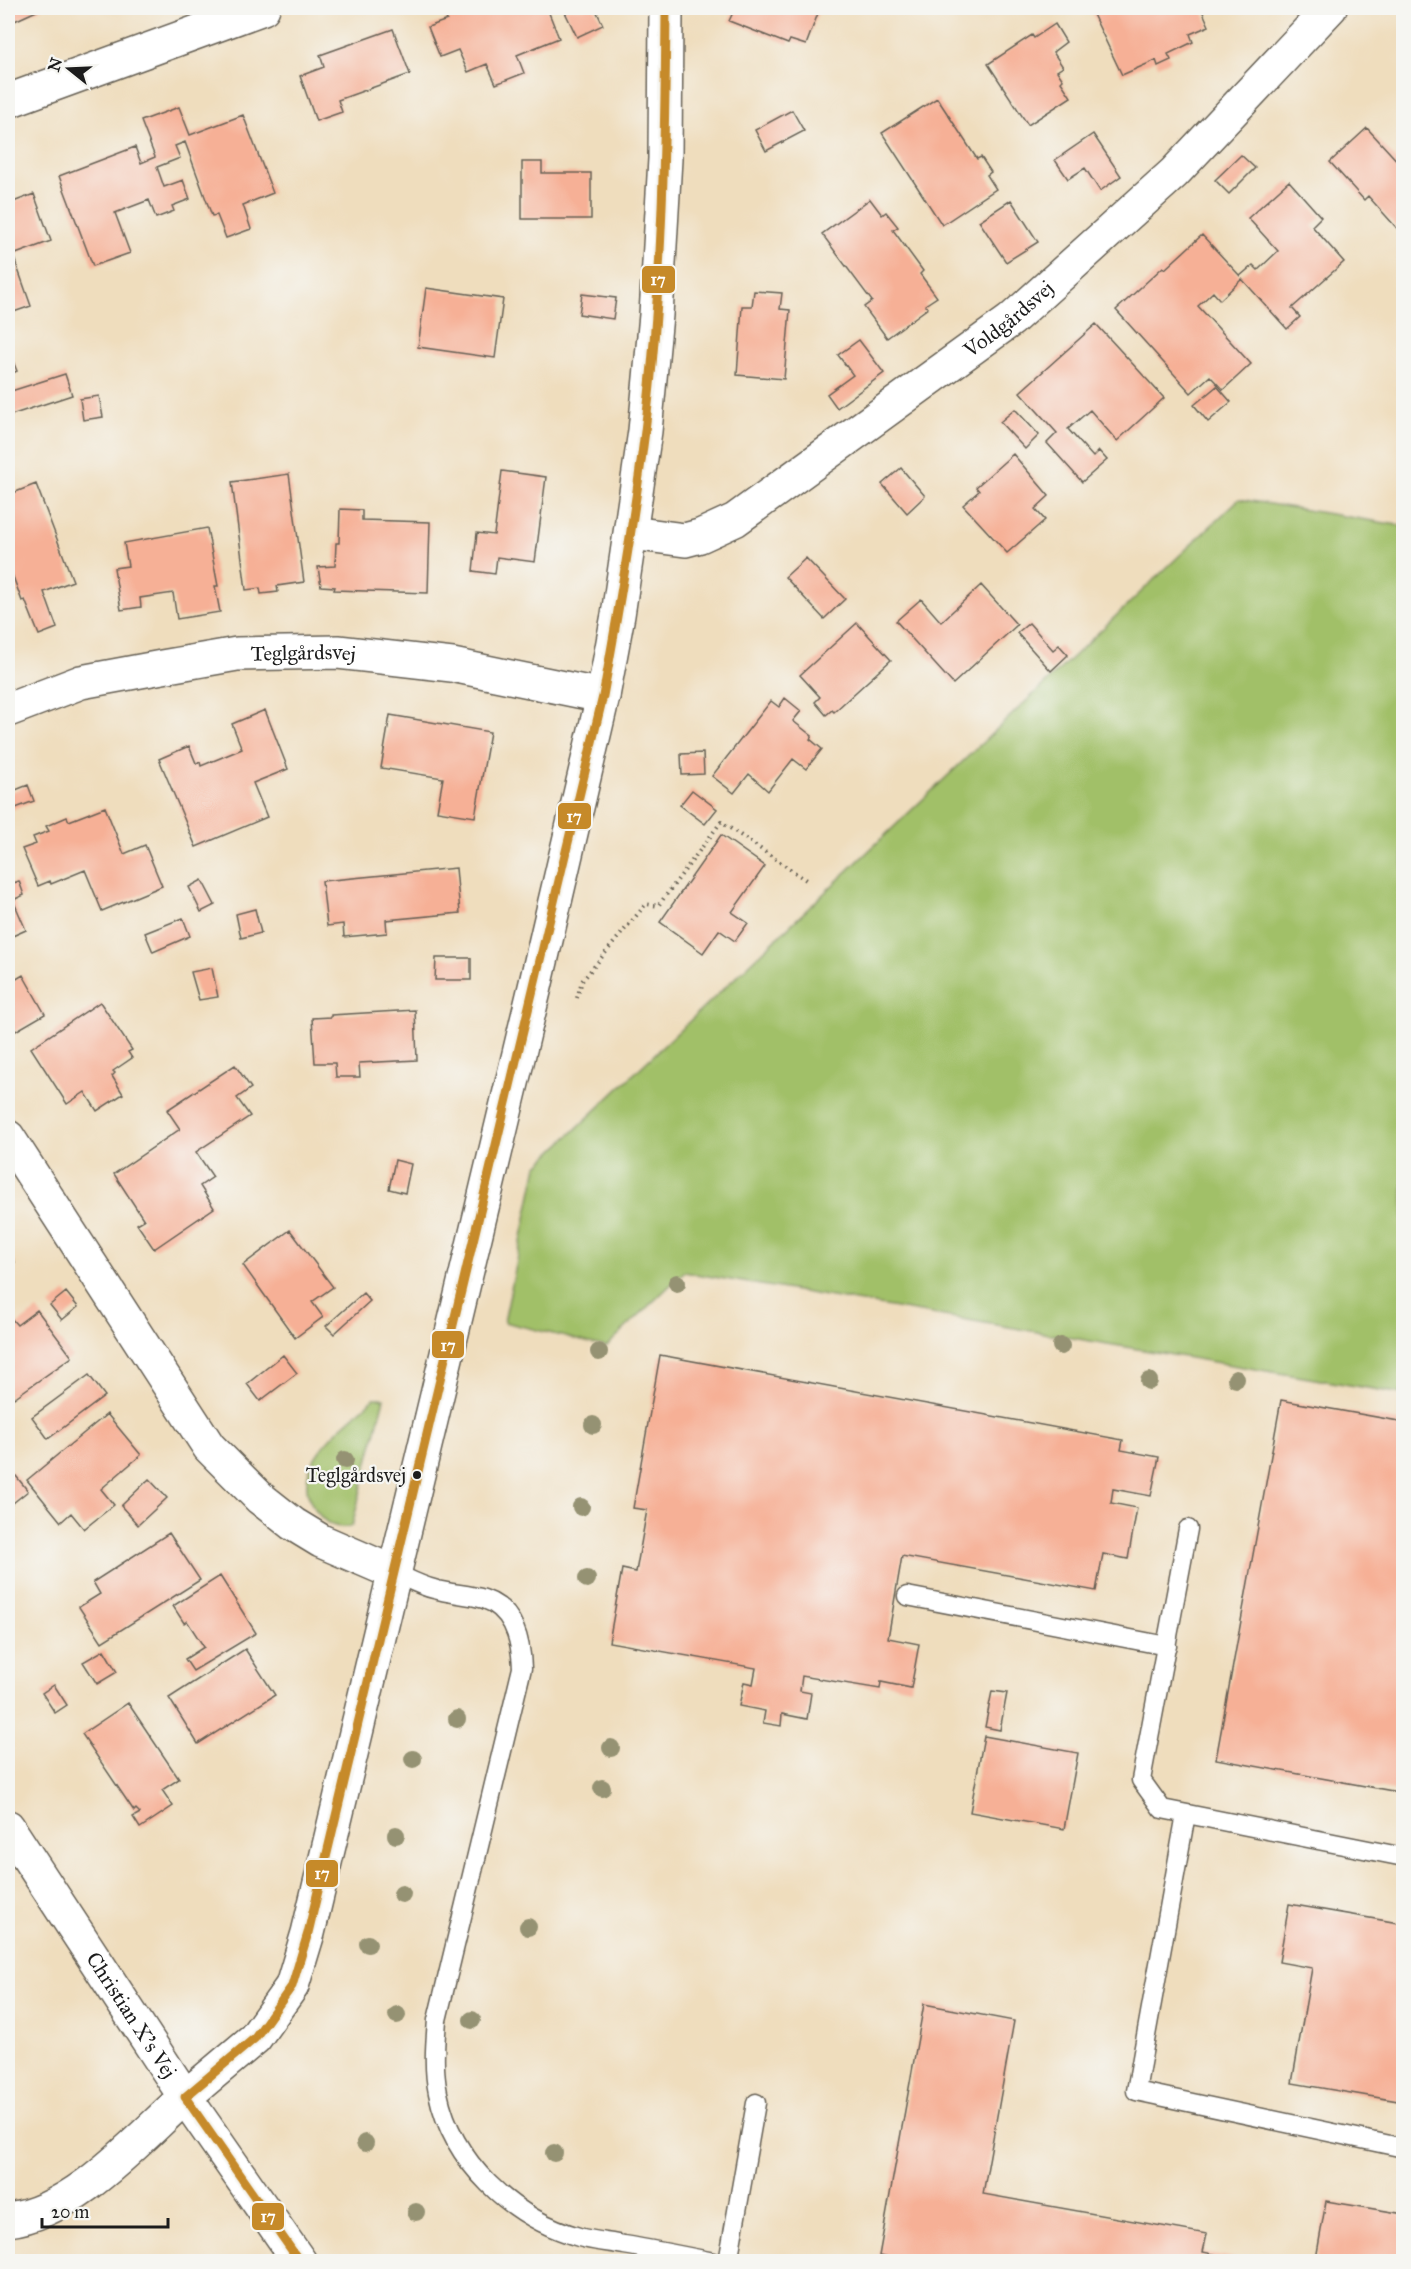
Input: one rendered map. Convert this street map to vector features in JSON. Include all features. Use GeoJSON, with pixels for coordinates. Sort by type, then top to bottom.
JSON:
{"type":"FeatureCollection","features":[{"type":"Feature","properties":{"kind":"street"},"geometry":{"type":"LineString","coordinates":[[8,101],[207,17],[263,8]]}},
{"type":"Feature","properties":{"kind":"street"},"geometry":{"type":"LineString","coordinates":[[8,2220],[54,2207],[85,2188],[185,2097],[255,2038],[292,1986],[308,1933],[603,696],[631,533],[645,431],[658,291],[665,159],[666,8]]}},
{"type":"Feature","properties":{"kind":"street","name":"Voldgårdsvej"},"geometry":{"type":"LineString","coordinates":[[631,533],[685,540],[700,536],[735,520],[1011,320],[1174,173],[1330,8]]}},
{"type":"Feature","properties":{"kind":"street","name":"Teglgårdsvej"},"geometry":{"type":"LineString","coordinates":[[8,710],[81,682],[237,654],[338,652],[452,665],[603,696]]}},
{"type":"Feature","properties":{"kind":"street"},"geometry":{"type":"LineString","coordinates":[[8,1137],[208,1447],[260,1498],[293,1524],[321,1541],[395,1573]]}},
{"type":"Feature","properties":{"kind":"street","name":"Christian X's Vej"},"geometry":{"type":"LineString","coordinates":[[8,1827],[185,2097],[300,2262]]}},
{"type":"Feature","properties":{"kind":"lane"},"geometry":{"type":"LineString","coordinates":[[1188,1529],[1142,1780],[1162,1809],[1404,1857]]}},
{"type":"Feature","properties":{"kind":"lane"},"geometry":{"type":"LineString","coordinates":[[395,1573],[432,1589],[486,1600],[502,1610],[515,1627],[521,1647],[522,1668],[438,2020],[434,2058],[438,2094],[448,2125],[462,2151],[479,2175],[501,2196],[529,2214],[578,2236],[714,2262]]}},
{"type":"Feature","properties":{"kind":"lane"},"geometry":{"type":"LineString","coordinates":[[906,1596],[1167,1647]]}},
{"type":"Feature","properties":{"kind":"lane"},"geometry":{"type":"LineString","coordinates":[[1186,1814],[1136,2091],[1404,2148]]}},
{"type":"Feature","properties":{"kind":"lane"},"geometry":{"type":"LineString","coordinates":[[728,2262],[756,2103]]}},
{"type":"Feature","properties":{"kind":"path"},"geometry":{"type":"LineString","coordinates":[[577,998],[582,981],[646,904],[658,906],[721,822],[809,882]]}},
{"type":"Feature","properties":{"kind":"green space"},"geometry":{"type":"Polygon","coordinates":[[[1239,499],[1403,526],[1403,1394],[684,1272],[606,1347],[504,1322],[537,1166],[1239,499]]]}},
{"type":"Feature","properties":{"kind":"green space"},"geometry":{"type":"Polygon","coordinates":[[[374,1398],[384,1398],[352,1526],[332,1525],[317,1512],[308,1495],[307,1479],[312,1463],[334,1434],[374,1398]]]}},
{"type":"Feature","properties":{"kind":"building"},"geometry":{"type":"Polygon","coordinates":[[[8,8],[43,8],[8,24],[8,8]]]}},
{"type":"Feature","properties":{"kind":"building"},"geometry":{"type":"Polygon","coordinates":[[[466,8],[547,8],[559,38],[517,55],[524,73],[496,84],[487,64],[468,72],[458,50],[440,57],[428,27],[447,20],[446,16],[466,8]]]}},
{"type":"Feature","properties":{"kind":"building"},"geometry":{"type":"Polygon","coordinates":[[[563,8],[595,8],[603,25],[577,37],[563,8]]]}},
{"type":"Feature","properties":{"kind":"building"},"geometry":{"type":"Polygon","coordinates":[[[735,8],[820,8],[806,45],[790,40],[788,44],[729,21],[735,8]]]}},
{"type":"Feature","properties":{"kind":"building"},"geometry":{"type":"Polygon","coordinates":[[[1090,8],[1136,8],[1138,12],[1148,8],[1201,8],[1209,26],[1190,34],[1193,42],[1168,54],[1171,60],[1158,66],[1156,60],[1122,75],[1090,8]]]}},
{"type":"Feature","properties":{"kind":"building"},"geometry":{"type":"Polygon","coordinates":[[[1055,24],[1066,42],[1053,52],[1063,67],[1057,71],[1071,97],[1028,125],[988,64],[1032,35],[1034,38],[1055,24]]]}},
{"type":"Feature","properties":{"kind":"building"},"geometry":{"type":"Polygon","coordinates":[[[393,29],[410,74],[338,100],[342,112],[316,121],[300,76],[324,67],[320,55],[393,29]]]}},
{"type":"Feature","properties":{"kind":"building"},"geometry":{"type":"Polygon","coordinates":[[[937,98],[977,159],[981,157],[991,172],[987,175],[996,189],[942,225],[882,133],[937,98]]]}},
{"type":"Feature","properties":{"kind":"building"},"geometry":{"type":"Polygon","coordinates":[[[179,107],[190,135],[243,115],[273,193],[243,205],[251,229],[226,238],[217,215],[212,216],[185,142],[175,146],[180,158],[157,167],[164,187],[183,180],[190,199],[172,206],[174,211],[156,218],[149,200],[115,213],[130,253],[93,266],[59,176],[135,147],[141,163],[155,157],[141,121],[179,107]]]}},
{"type":"Feature","properties":{"kind":"building"},"geometry":{"type":"Polygon","coordinates":[[[792,110],[804,131],[766,151],[755,130],[792,110]]]}},
{"type":"Feature","properties":{"kind":"building"},"geometry":{"type":"Polygon","coordinates":[[[1367,128],[1401,165],[1399,167],[1404,173],[1404,236],[1368,196],[1364,200],[1330,162],[1367,128]]]}},
{"type":"Feature","properties":{"kind":"building"},"geometry":{"type":"Polygon","coordinates":[[[1093,134],[1121,176],[1100,191],[1085,168],[1068,179],[1055,160],[1093,134]]]}},
{"type":"Feature","properties":{"kind":"building"},"geometry":{"type":"Polygon","coordinates":[[[1241,155],[1255,168],[1229,194],[1215,180],[1241,155]]]}},
{"type":"Feature","properties":{"kind":"building"},"geometry":{"type":"Polygon","coordinates":[[[522,162],[542,162],[542,173],[591,173],[591,219],[522,219],[522,162]]]}},
{"type":"Feature","properties":{"kind":"building"},"geometry":{"type":"Polygon","coordinates":[[[1289,181],[1321,217],[1312,226],[1344,262],[1292,308],[1300,317],[1287,329],[1242,279],[1220,300],[1213,292],[1198,306],[1251,364],[1223,390],[1210,376],[1191,393],[1116,310],[1202,235],[1240,276],[1253,265],[1258,270],[1278,251],[1248,218],[1289,181]]]}},
{"type":"Feature","properties":{"kind":"building"},"geometry":{"type":"Polygon","coordinates":[[[34,194],[51,241],[13,255],[31,306],[8,314],[8,204],[34,194]]]}},
{"type":"Feature","properties":{"kind":"building"},"geometry":{"type":"Polygon","coordinates":[[[870,199],[882,215],[886,212],[898,227],[893,230],[923,271],[920,274],[937,297],[925,305],[928,308],[887,338],[864,307],[872,301],[822,234],[870,199]]]}},
{"type":"Feature","properties":{"kind":"building"},"geometry":{"type":"Polygon","coordinates":[[[1011,200],[1038,242],[1006,262],[979,221],[1011,200]]]}},
{"type":"Feature","properties":{"kind":"building"},"geometry":{"type":"Polygon","coordinates":[[[426,288],[503,299],[495,358],[418,347],[426,288]]]}},
{"type":"Feature","properties":{"kind":"building"},"geometry":{"type":"Polygon","coordinates":[[[754,291],[782,293],[780,309],[790,310],[784,379],[737,375],[742,306],[752,306],[754,291]]]}},
{"type":"Feature","properties":{"kind":"building"},"geometry":{"type":"Polygon","coordinates":[[[582,294],[616,298],[613,319],[579,314],[582,294]]]}},
{"type":"Feature","properties":{"kind":"building"},"geometry":{"type":"Polygon","coordinates":[[[1096,324],[1164,398],[1117,441],[1090,410],[1068,429],[1093,457],[1099,451],[1107,460],[1082,482],[1047,443],[1057,433],[1020,392],[1096,324]]]}},
{"type":"Feature","properties":{"kind":"building"},"geometry":{"type":"Polygon","coordinates":[[[859,340],[884,373],[837,408],[827,394],[853,375],[838,355],[859,340]]]}},
{"type":"Feature","properties":{"kind":"building"},"geometry":{"type":"Polygon","coordinates":[[[8,349],[17,371],[8,375],[8,349]]]}},
{"type":"Feature","properties":{"kind":"building"},"geometry":{"type":"Polygon","coordinates":[[[65,374],[72,395],[11,415],[8,392],[65,374]]]}},
{"type":"Feature","properties":{"kind":"building"},"geometry":{"type":"Polygon","coordinates":[[[1217,386],[1231,402],[1208,422],[1194,405],[1217,386]]]}},
{"type":"Feature","properties":{"kind":"building"},"geometry":{"type":"Polygon","coordinates":[[[99,396],[103,417],[83,420],[80,399],[99,396]]]}},
{"type":"Feature","properties":{"kind":"building"},"geometry":{"type":"Polygon","coordinates":[[[1015,409],[1039,435],[1025,449],[1000,422],[1015,409]]]}},
{"type":"Feature","properties":{"kind":"building"},"geometry":{"type":"Polygon","coordinates":[[[1013,454],[1049,496],[1035,509],[1045,520],[1007,553],[963,505],[979,491],[976,487],[1013,454]]]}},
{"type":"Feature","properties":{"kind":"building"},"geometry":{"type":"Polygon","coordinates":[[[901,468],[925,496],[907,513],[882,484],[901,468]]]}},
{"type":"Feature","properties":{"kind":"building"},"geometry":{"type":"Polygon","coordinates":[[[502,471],[546,477],[535,562],[497,557],[495,574],[473,571],[477,533],[494,535],[502,471]]]}},
{"type":"Feature","properties":{"kind":"building"},"geometry":{"type":"Polygon","coordinates":[[[289,474],[304,582],[277,586],[278,592],[261,594],[260,588],[246,590],[232,482],[289,474]]]}},
{"type":"Feature","properties":{"kind":"building"},"geometry":{"type":"Polygon","coordinates":[[[36,484],[73,581],[44,592],[57,628],[39,635],[25,600],[22,601],[8,563],[8,495],[36,484]]]}},
{"type":"Feature","properties":{"kind":"building"},"geometry":{"type":"Polygon","coordinates":[[[340,509],[362,510],[362,520],[430,522],[428,593],[334,590],[335,587],[321,586],[318,567],[335,566],[336,543],[339,543],[340,509]]]}},
{"type":"Feature","properties":{"kind":"building"},"geometry":{"type":"Polygon","coordinates":[[[207,528],[218,586],[215,586],[220,612],[177,619],[173,593],[140,598],[141,607],[121,610],[114,568],[128,566],[124,543],[207,528]]]}},
{"type":"Feature","properties":{"kind":"building"},"geometry":{"type":"Polygon","coordinates":[[[806,558],[845,599],[824,619],[785,577],[806,558]]]}},
{"type":"Feature","properties":{"kind":"building"},"geometry":{"type":"Polygon","coordinates":[[[981,585],[1017,625],[953,684],[896,621],[921,599],[941,622],[981,585]]]}},
{"type":"Feature","properties":{"kind":"building"},"geometry":{"type":"Polygon","coordinates":[[[857,623],[891,660],[834,712],[832,710],[826,715],[815,702],[820,697],[800,675],[857,623]]]}},
{"type":"Feature","properties":{"kind":"building"},"geometry":{"type":"Polygon","coordinates":[[[1029,623],[1053,650],[1059,645],[1068,655],[1051,671],[1017,633],[1029,623]]]}},
{"type":"Feature","properties":{"kind":"building"},"geometry":{"type":"Polygon","coordinates":[[[785,698],[801,711],[793,721],[812,736],[810,739],[822,749],[806,769],[793,759],[768,791],[749,774],[734,793],[712,776],[771,701],[779,707],[785,698]]]}},
{"type":"Feature","properties":{"kind":"building"},"geometry":{"type":"Polygon","coordinates":[[[265,710],[288,769],[253,783],[267,817],[196,847],[159,759],[189,746],[196,763],[200,762],[201,766],[242,749],[232,724],[265,710]]]}},
{"type":"Feature","properties":{"kind":"building"},"geometry":{"type":"Polygon","coordinates":[[[390,715],[490,732],[475,817],[437,811],[443,778],[381,768],[390,715]]]}},
{"type":"Feature","properties":{"kind":"building"},"geometry":{"type":"Polygon","coordinates":[[[703,753],[704,774],[682,775],[681,754],[703,753]]]}},
{"type":"Feature","properties":{"kind":"building"},"geometry":{"type":"Polygon","coordinates":[[[28,785],[34,801],[8,811],[8,793],[28,785]]]}},
{"type":"Feature","properties":{"kind":"building"},"geometry":{"type":"Polygon","coordinates":[[[692,790],[717,809],[705,824],[680,805],[692,790]]]}},
{"type":"Feature","properties":{"kind":"building"},"geometry":{"type":"Polygon","coordinates":[[[105,807],[124,854],[145,845],[162,886],[102,911],[85,870],[51,884],[50,881],[38,886],[22,849],[36,844],[33,837],[49,831],[46,826],[67,817],[69,821],[105,807]]]}},
{"type":"Feature","properties":{"kind":"building"},"geometry":{"type":"Polygon","coordinates":[[[721,835],[765,866],[732,912],[748,923],[735,941],[719,930],[703,953],[660,922],[721,835]]]}},
{"type":"Feature","properties":{"kind":"building"},"geometry":{"type":"Polygon","coordinates":[[[456,868],[460,913],[386,920],[387,933],[344,937],[343,924],[327,926],[322,881],[456,868]]]}},
{"type":"Feature","properties":{"kind":"building"},"geometry":{"type":"Polygon","coordinates":[[[202,880],[215,905],[201,912],[189,887],[202,880]]]}},
{"type":"Feature","properties":{"kind":"building"},"geometry":{"type":"Polygon","coordinates":[[[19,881],[24,895],[13,900],[26,930],[8,938],[8,885],[19,881]]]}},
{"type":"Feature","properties":{"kind":"building"},"geometry":{"type":"Polygon","coordinates":[[[255,909],[261,933],[241,938],[236,914],[255,909]]]}},
{"type":"Feature","properties":{"kind":"building"},"geometry":{"type":"Polygon","coordinates":[[[183,918],[190,936],[153,952],[145,933],[183,918]]]}},
{"type":"Feature","properties":{"kind":"building"},"geometry":{"type":"Polygon","coordinates":[[[436,958],[471,958],[471,980],[435,980],[436,958]]]}},
{"type":"Feature","properties":{"kind":"building"},"geometry":{"type":"Polygon","coordinates":[[[212,968],[218,997],[199,1000],[191,972],[212,968]]]}},
{"type":"Feature","properties":{"kind":"building"},"geometry":{"type":"Polygon","coordinates":[[[23,975],[45,1014],[14,1032],[8,1022],[8,984],[23,975]]]}},
{"type":"Feature","properties":{"kind":"building"},"geometry":{"type":"Polygon","coordinates":[[[100,1002],[132,1050],[128,1052],[132,1058],[113,1071],[115,1073],[112,1076],[123,1094],[97,1111],[85,1092],[67,1104],[31,1048],[100,1002]]]}},
{"type":"Feature","properties":{"kind":"building"},"geometry":{"type":"Polygon","coordinates":[[[415,1010],[417,1060],[359,1063],[360,1077],[336,1077],[335,1063],[315,1063],[312,1018],[415,1010]]]}},
{"type":"Feature","properties":{"kind":"building"},"geometry":{"type":"Polygon","coordinates":[[[235,1065],[251,1088],[237,1098],[250,1116],[196,1152],[213,1177],[200,1186],[214,1208],[154,1249],[137,1224],[144,1220],[114,1174],[180,1129],[167,1110],[235,1065]]]}},
{"type":"Feature","properties":{"kind":"building"},"geometry":{"type":"Polygon","coordinates":[[[395,1160],[411,1164],[405,1193],[389,1189],[395,1160]]]}},
{"type":"Feature","properties":{"kind":"building"},"geometry":{"type":"Polygon","coordinates":[[[290,1230],[333,1287],[312,1302],[323,1317],[295,1338],[243,1265],[290,1230]]]}},
{"type":"Feature","properties":{"kind":"building"},"geometry":{"type":"Polygon","coordinates":[[[8,1251],[15,1262],[8,1267],[8,1251]]]}},
{"type":"Feature","properties":{"kind":"building"},"geometry":{"type":"Polygon","coordinates":[[[8,1267],[14,1275],[8,1280],[8,1267]]]}},
{"type":"Feature","properties":{"kind":"building"},"geometry":{"type":"Polygon","coordinates":[[[66,1292],[78,1307],[62,1320],[50,1305],[66,1292]]]}},
{"type":"Feature","properties":{"kind":"building"},"geometry":{"type":"Polygon","coordinates":[[[363,1293],[370,1301],[334,1334],[326,1326],[363,1293]]]}},
{"type":"Feature","properties":{"kind":"building"},"geometry":{"type":"Polygon","coordinates":[[[37,1310],[72,1357],[14,1398],[12,1394],[8,1398],[8,1319],[10,1317],[17,1325],[37,1310]]]}},
{"type":"Feature","properties":{"kind":"building"},"geometry":{"type":"Polygon","coordinates":[[[283,1355],[297,1373],[260,1401],[247,1384],[283,1355]]]}},
{"type":"Feature","properties":{"kind":"building"},"geometry":{"type":"Polygon","coordinates":[[[660,1355],[1123,1440],[1121,1450],[1159,1457],[1151,1496],[1113,1489],[1111,1503],[1137,1508],[1128,1559],[1103,1554],[1096,1591],[902,1556],[888,1638],[919,1644],[911,1688],[881,1682],[880,1689],[802,1676],[800,1691],[811,1693],[807,1719],[782,1714],[781,1726],[763,1723],[765,1711],[739,1706],[744,1682],[753,1684],[756,1668],[609,1642],[622,1569],[636,1572],[647,1510],[633,1508],[660,1355]]]}},
{"type":"Feature","properties":{"kind":"building"},"geometry":{"type":"Polygon","coordinates":[[[89,1375],[105,1396],[48,1439],[32,1417],[89,1375]]]}},
{"type":"Feature","properties":{"kind":"building"},"geometry":{"type":"Polygon","coordinates":[[[1281,1400],[1404,1422],[1404,1793],[1216,1759],[1281,1400]]]}},
{"type":"Feature","properties":{"kind":"building"},"geometry":{"type":"Polygon","coordinates":[[[107,1414],[141,1455],[101,1489],[114,1505],[84,1529],[71,1513],[61,1522],[27,1480],[107,1414]]]}},
{"type":"Feature","properties":{"kind":"building"},"geometry":{"type":"Polygon","coordinates":[[[12,1471],[28,1491],[8,1507],[8,1475],[12,1471]]]}},
{"type":"Feature","properties":{"kind":"building"},"geometry":{"type":"Polygon","coordinates":[[[149,1479],[167,1498],[138,1525],[121,1506],[149,1479]]]}},
{"type":"Feature","properties":{"kind":"building"},"geometry":{"type":"Polygon","coordinates":[[[169,1533],[200,1580],[102,1642],[79,1607],[100,1594],[93,1582],[169,1533]]]}},
{"type":"Feature","properties":{"kind":"building"},"geometry":{"type":"Polygon","coordinates":[[[220,1576],[256,1633],[193,1671],[185,1659],[204,1647],[187,1621],[184,1623],[173,1606],[220,1576]]]}},
{"type":"Feature","properties":{"kind":"building"},"geometry":{"type":"Polygon","coordinates":[[[245,1649],[275,1695],[198,1744],[169,1698],[245,1649]]]}},
{"type":"Feature","properties":{"kind":"building"},"geometry":{"type":"Polygon","coordinates":[[[104,1650],[117,1672],[97,1684],[83,1662],[104,1650]]]}},
{"type":"Feature","properties":{"kind":"building"},"geometry":{"type":"Polygon","coordinates":[[[54,1685],[67,1705],[55,1713],[42,1693],[54,1685]]]}},
{"type":"Feature","properties":{"kind":"building"},"geometry":{"type":"Polygon","coordinates":[[[992,1691],[1007,1693],[1000,1730],[985,1727],[992,1691]]]}},
{"type":"Feature","properties":{"kind":"building"},"geometry":{"type":"Polygon","coordinates":[[[128,1703],[179,1779],[162,1790],[173,1806],[140,1828],[133,1817],[140,1813],[136,1809],[134,1811],[82,1734],[128,1703]]]}},
{"type":"Feature","properties":{"kind":"building"},"geometry":{"type":"Polygon","coordinates":[[[984,1736],[1078,1753],[1064,1829],[970,1812],[984,1736]]]}},
{"type":"Feature","properties":{"kind":"building"},"geometry":{"type":"Polygon","coordinates":[[[1289,1904],[1404,1924],[1404,2102],[1292,2083],[1312,1968],[1279,1962],[1289,1904]]]}},
{"type":"Feature","properties":{"kind":"building"},"geometry":{"type":"Polygon","coordinates":[[[924,2004],[1014,2021],[983,2194],[1207,2234],[1203,2252],[1251,2262],[910,2262],[879,2256],[924,2004]]]}},
{"type":"Feature","properties":{"kind":"building"},"geometry":{"type":"Polygon","coordinates":[[[1326,2201],[1404,2214],[1404,2262],[1318,2262],[1316,2259],[1326,2201]]]}},
{"type":"Feature","properties":{"kind":"transit line","name":"17"},"geometry":{"type":"LineString","coordinates":[[185,2097],[255,2038],[292,1986],[308,1933],[603,696],[631,530],[651,378],[662,219],[666,8]]}},
{"type":"Feature","properties":{"kind":"transit line","name":"17"},"geometry":{"type":"LineString","coordinates":[[185,2097],[300,2262]]}},
{"type":"Feature","properties":{"kind":"place","name":"Teglgårdsvej"},"geometry":{"type":"Point","coordinates":[417,1475]}}]}
